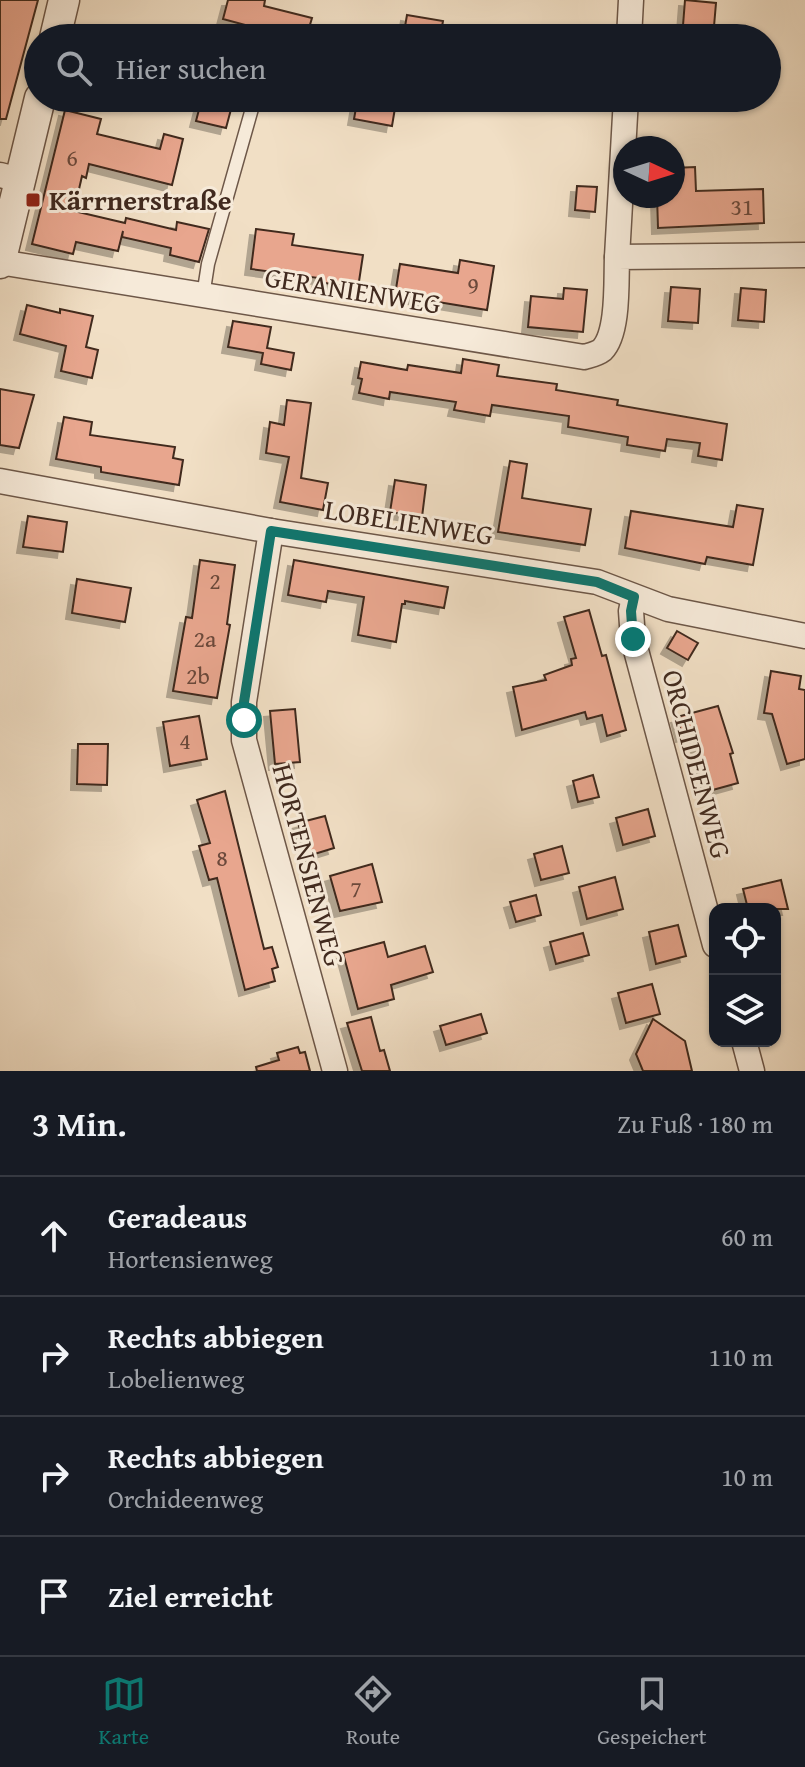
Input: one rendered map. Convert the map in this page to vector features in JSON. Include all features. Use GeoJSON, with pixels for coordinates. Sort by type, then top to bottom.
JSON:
{"type":"FeatureCollection","features":[{"type":"Feature","properties":{"kind":"street"},"geometry":{"type":"LineString","coordinates":[[58,24],[64,0]]}},
{"type":"Feature","properties":{"kind":"street"},"geometry":{"type":"LineString","coordinates":[[630,24],[631,0]]}},
{"type":"Feature","properties":{"kind":"street"},"geometry":{"type":"LineString","coordinates":[[0,262],[10,178],[35,112]]}},
{"type":"Feature","properties":{"kind":"street","name":"GERANIENWEG"},"geometry":{"type":"LineString","coordinates":[[0,262],[584,357],[599,352],[613,330],[625,112]]}},
{"type":"Feature","properties":{"kind":"street"},"geometry":{"type":"LineString","coordinates":[[617,257],[805,255]]}},
{"type":"Feature","properties":{"kind":"street","name":"LOBELIENWEG"},"geometry":{"type":"LineString","coordinates":[[0,481],[271,531],[597,582],[699,617],[805,636]]}},
{"type":"Feature","properties":{"kind":"street","name":"HORTENSIENWEG"},"geometry":{"type":"LineString","coordinates":[[271,531],[244,702],[244,740],[335,1071]]}},
{"type":"Feature","properties":{"kind":"street","name":"ORCHIDEENWEG"},"geometry":{"type":"LineString","coordinates":[[634,597],[631,611],[633,639],[709,923]]}},
{"type":"Feature","properties":{"kind":"street"},"geometry":{"type":"LineString","coordinates":[[746,1047],[752,1071]]}},
{"type":"Feature","properties":{"kind":"lane"},"geometry":{"type":"LineString","coordinates":[[203,296],[208,264],[251,112]]}},
{"type":"Feature","properties":{"kind":"building"},"geometry":{"type":"Polygon","coordinates":[[[0,0],[38,0],[32,24],[24,24],[24,52],[6,119],[0,119],[0,0]]]}},
{"type":"Feature","properties":{"kind":"building"},"geometry":{"type":"Polygon","coordinates":[[[228,0],[265,0],[264,6],[312,18],[310,24],[242,24],[223,19],[228,0]]]}},
{"type":"Feature","properties":{"kind":"building"},"geometry":{"type":"Polygon","coordinates":[[[685,0],[716,3],[714,24],[683,24],[685,0]]]}},
{"type":"Feature","properties":{"kind":"building"},"geometry":{"type":"Polygon","coordinates":[[[407,15],[443,21],[442,24],[405,24],[407,15]]]}},
{"type":"Feature","properties":{"kind":"building"},"geometry":{"type":"Polygon","coordinates":[[[65,112],[101,119],[97,134],[160,149],[164,134],[183,139],[172,185],[89,164],[86,178],[82,176],[74,211],[125,223],[126,218],[176,230],[177,222],[209,229],[199,262],[170,255],[171,248],[122,237],[123,231],[118,251],[76,242],[73,254],[32,244],[65,112]]]}},
{"type":"Feature","properties":{"kind":"building"},"geometry":{"type":"Polygon","coordinates":[[[198,112],[230,112],[226,128],[196,121],[198,112]]]}},
{"type":"Feature","properties":{"kind":"building"},"geometry":{"type":"Polygon","coordinates":[[[355,112],[394,112],[392,126],[354,119],[355,112]]]}},
{"type":"Feature","properties":{"kind":"building"},"geometry":{"type":"Polygon","coordinates":[[[685,167],[695,167],[696,191],[763,189],[764,223],[658,228],[657,208],[685,208],[685,167]]]}},
{"type":"Feature","properties":{"kind":"building"},"geometry":{"type":"Polygon","coordinates":[[[577,186],[597,187],[595,212],[575,210],[577,186]]]}},
{"type":"Feature","properties":{"kind":"building"},"geometry":{"type":"Polygon","coordinates":[[[256,229],[294,234],[292,245],[363,255],[358,288],[318,282],[319,278],[251,269],[256,229]]]}},
{"type":"Feature","properties":{"kind":"building"},"geometry":{"type":"Polygon","coordinates":[[[460,260],[494,266],[487,310],[395,295],[400,264],[458,273],[460,260]]]}},
{"type":"Feature","properties":{"kind":"building"},"geometry":{"type":"Polygon","coordinates":[[[671,287],[700,289],[698,323],[668,321],[671,287]]]}},
{"type":"Feature","properties":{"kind":"building"},"geometry":{"type":"Polygon","coordinates":[[[564,288],[587,290],[583,332],[528,327],[531,296],[563,299],[564,288]]]}},
{"type":"Feature","properties":{"kind":"building"},"geometry":{"type":"Polygon","coordinates":[[[741,288],[766,290],[764,322],[738,320],[741,288]]]}},
{"type":"Feature","properties":{"kind":"building"},"geometry":{"type":"Polygon","coordinates":[[[27,305],[60,313],[60,309],[93,316],[86,347],[98,350],[92,378],[61,371],[66,346],[20,334],[27,305]]]}},
{"type":"Feature","properties":{"kind":"building"},"geometry":{"type":"Polygon","coordinates":[[[233,321],[271,327],[267,348],[294,353],[291,370],[261,364],[263,353],[228,347],[233,321]]]}},
{"type":"Feature","properties":{"kind":"building"},"geometry":{"type":"Polygon","coordinates":[[[463,359],[499,365],[497,376],[557,384],[556,390],[618,400],[617,405],[727,424],[722,460],[698,456],[700,443],[667,439],[665,451],[627,445],[628,437],[568,427],[569,416],[492,405],[490,416],[454,410],[456,402],[390,392],[389,399],[359,393],[361,362],[407,370],[408,365],[461,373],[463,359]]]}},
{"type":"Feature","properties":{"kind":"building"},"geometry":{"type":"Polygon","coordinates":[[[0,389],[34,395],[19,448],[0,445],[0,389]]]}},
{"type":"Feature","properties":{"kind":"building"},"geometry":{"type":"Polygon","coordinates":[[[287,400],[311,403],[301,478],[328,483],[323,510],[280,502],[289,457],[266,453],[270,422],[284,425],[287,400]]]}},
{"type":"Feature","properties":{"kind":"building"},"geometry":{"type":"Polygon","coordinates":[[[64,417],[92,422],[90,435],[175,447],[173,458],[183,460],[179,485],[101,472],[101,467],[56,459],[64,417]]]}},
{"type":"Feature","properties":{"kind":"building"},"geometry":{"type":"Polygon","coordinates":[[[510,461],[527,464],[522,498],[591,509],[585,545],[498,532],[510,461]]]}},
{"type":"Feature","properties":{"kind":"building"},"geometry":{"type":"Polygon","coordinates":[[[395,480],[426,485],[422,517],[390,512],[395,480]]]}},
{"type":"Feature","properties":{"kind":"building"},"geometry":{"type":"Polygon","coordinates":[[[737,505],[763,509],[753,565],[707,557],[705,564],[625,548],[631,511],[733,527],[737,505]]]}},
{"type":"Feature","properties":{"kind":"building"},"geometry":{"type":"Polygon","coordinates":[[[28,516],[67,522],[63,552],[23,547],[28,516]]]}},
{"type":"Feature","properties":{"kind":"building"},"geometry":{"type":"Polygon","coordinates":[[[200,560],[235,565],[227,624],[230,625],[217,698],[173,691],[186,617],[192,618],[200,560]]]}},
{"type":"Feature","properties":{"kind":"building"},"geometry":{"type":"Polygon","coordinates":[[[294,560],[448,587],[444,608],[405,601],[396,642],[358,635],[364,597],[328,591],[326,602],[288,595],[294,560]]]}},
{"type":"Feature","properties":{"kind":"building"},"geometry":{"type":"Polygon","coordinates":[[[77,579],[131,588],[125,622],[72,613],[77,579]]]}},
{"type":"Feature","properties":{"kind":"building"},"geometry":{"type":"Polygon","coordinates":[[[589,610],[602,656],[606,655],[626,730],[607,736],[602,715],[587,719],[585,712],[522,730],[513,687],[546,680],[544,675],[572,665],[571,659],[576,658],[564,617],[589,610]]]}},
{"type":"Feature","properties":{"kind":"building"},"geometry":{"type":"Polygon","coordinates":[[[677,631],[698,643],[688,660],[667,648],[677,631]]]}},
{"type":"Feature","properties":{"kind":"building"},"geometry":{"type":"Polygon","coordinates":[[[771,671],[801,676],[799,689],[805,690],[805,759],[787,764],[772,714],[764,713],[771,671]]]}},
{"type":"Feature","properties":{"kind":"building"},"geometry":{"type":"Polygon","coordinates":[[[718,706],[733,753],[730,754],[738,783],[709,791],[693,732],[682,736],[677,717],[718,706]]]}},
{"type":"Feature","properties":{"kind":"building"},"geometry":{"type":"Polygon","coordinates":[[[295,709],[300,762],[275,764],[270,711],[295,709]]]}},
{"type":"Feature","properties":{"kind":"building"},"geometry":{"type":"Polygon","coordinates":[[[199,716],[207,759],[170,766],[163,722],[199,716]]]}},
{"type":"Feature","properties":{"kind":"building"},"geometry":{"type":"Polygon","coordinates":[[[78,744],[108,744],[107,785],[77,784],[78,744]]]}},
{"type":"Feature","properties":{"kind":"building"},"geometry":{"type":"Polygon","coordinates":[[[593,775],[599,797],[578,802],[573,781],[593,775]]]}},
{"type":"Feature","properties":{"kind":"building"},"geometry":{"type":"Polygon","coordinates":[[[225,791],[264,949],[272,947],[278,967],[272,969],[275,981],[245,990],[217,878],[209,880],[199,846],[210,843],[197,800],[225,791]]]}},
{"type":"Feature","properties":{"kind":"building"},"geometry":{"type":"Polygon","coordinates":[[[648,809],[655,836],[623,845],[616,818],[648,809]]]}},
{"type":"Feature","properties":{"kind":"building"},"geometry":{"type":"Polygon","coordinates":[[[325,816],[334,848],[308,856],[298,823],[325,816]]]}},
{"type":"Feature","properties":{"kind":"building"},"geometry":{"type":"Polygon","coordinates":[[[562,846],[569,873],[541,880],[534,854],[562,846]]]}},
{"type":"Feature","properties":{"kind":"building"},"geometry":{"type":"Polygon","coordinates":[[[372,864],[382,902],[340,911],[330,876],[372,864]]]}},
{"type":"Feature","properties":{"kind":"building"},"geometry":{"type":"Polygon","coordinates":[[[615,877],[623,909],[587,919],[579,887],[615,877]]]}},
{"type":"Feature","properties":{"kind":"building"},"geometry":{"type":"Polygon","coordinates":[[[781,880],[788,909],[781,909],[781,903],[746,903],[743,889],[781,880]]]}},
{"type":"Feature","properties":{"kind":"building"},"geometry":{"type":"Polygon","coordinates":[[[536,895],[541,915],[516,922],[510,902],[536,895]]]}},
{"type":"Feature","properties":{"kind":"building"},"geometry":{"type":"Polygon","coordinates":[[[678,925],[686,956],[656,964],[649,932],[678,925]]]}},
{"type":"Feature","properties":{"kind":"building"},"geometry":{"type":"Polygon","coordinates":[[[583,933],[589,955],[556,964],[550,942],[583,933]]]}},
{"type":"Feature","properties":{"kind":"building"},"geometry":{"type":"Polygon","coordinates":[[[384,942],[388,957],[425,946],[433,972],[391,985],[394,999],[358,1009],[343,953],[384,942]]]}},
{"type":"Feature","properties":{"kind":"building"},"geometry":{"type":"Polygon","coordinates":[[[652,984],[660,1014],[626,1023],[618,993],[652,984]]]}},
{"type":"Feature","properties":{"kind":"building"},"geometry":{"type":"Polygon","coordinates":[[[481,1014],[487,1033],[446,1045],[440,1026],[481,1014]]]}},
{"type":"Feature","properties":{"kind":"building"},"geometry":{"type":"Polygon","coordinates":[[[371,1017],[380,1051],[384,1050],[390,1071],[362,1071],[347,1023],[371,1017]]]}},
{"type":"Feature","properties":{"kind":"building"},"geometry":{"type":"Polygon","coordinates":[[[653,1019],[685,1041],[692,1071],[643,1071],[636,1054],[653,1019]]]}},
{"type":"Feature","properties":{"kind":"building"},"geometry":{"type":"Polygon","coordinates":[[[298,1047],[300,1053],[305,1052],[310,1071],[257,1071],[256,1067],[279,1060],[277,1053],[298,1047]]]}},
{"type":"Feature","properties":{"kind":"place","name":"Kärrnerstraße"},"geometry":{"type":"Point","coordinates":[33,200]}},
{"type":"Feature","properties":{"kind":"route"},"geometry":{"type":"LineString","coordinates":[[244,720],[244,702],[271,531],[597,582],[634,597],[631,611],[633,639]]}}]}
